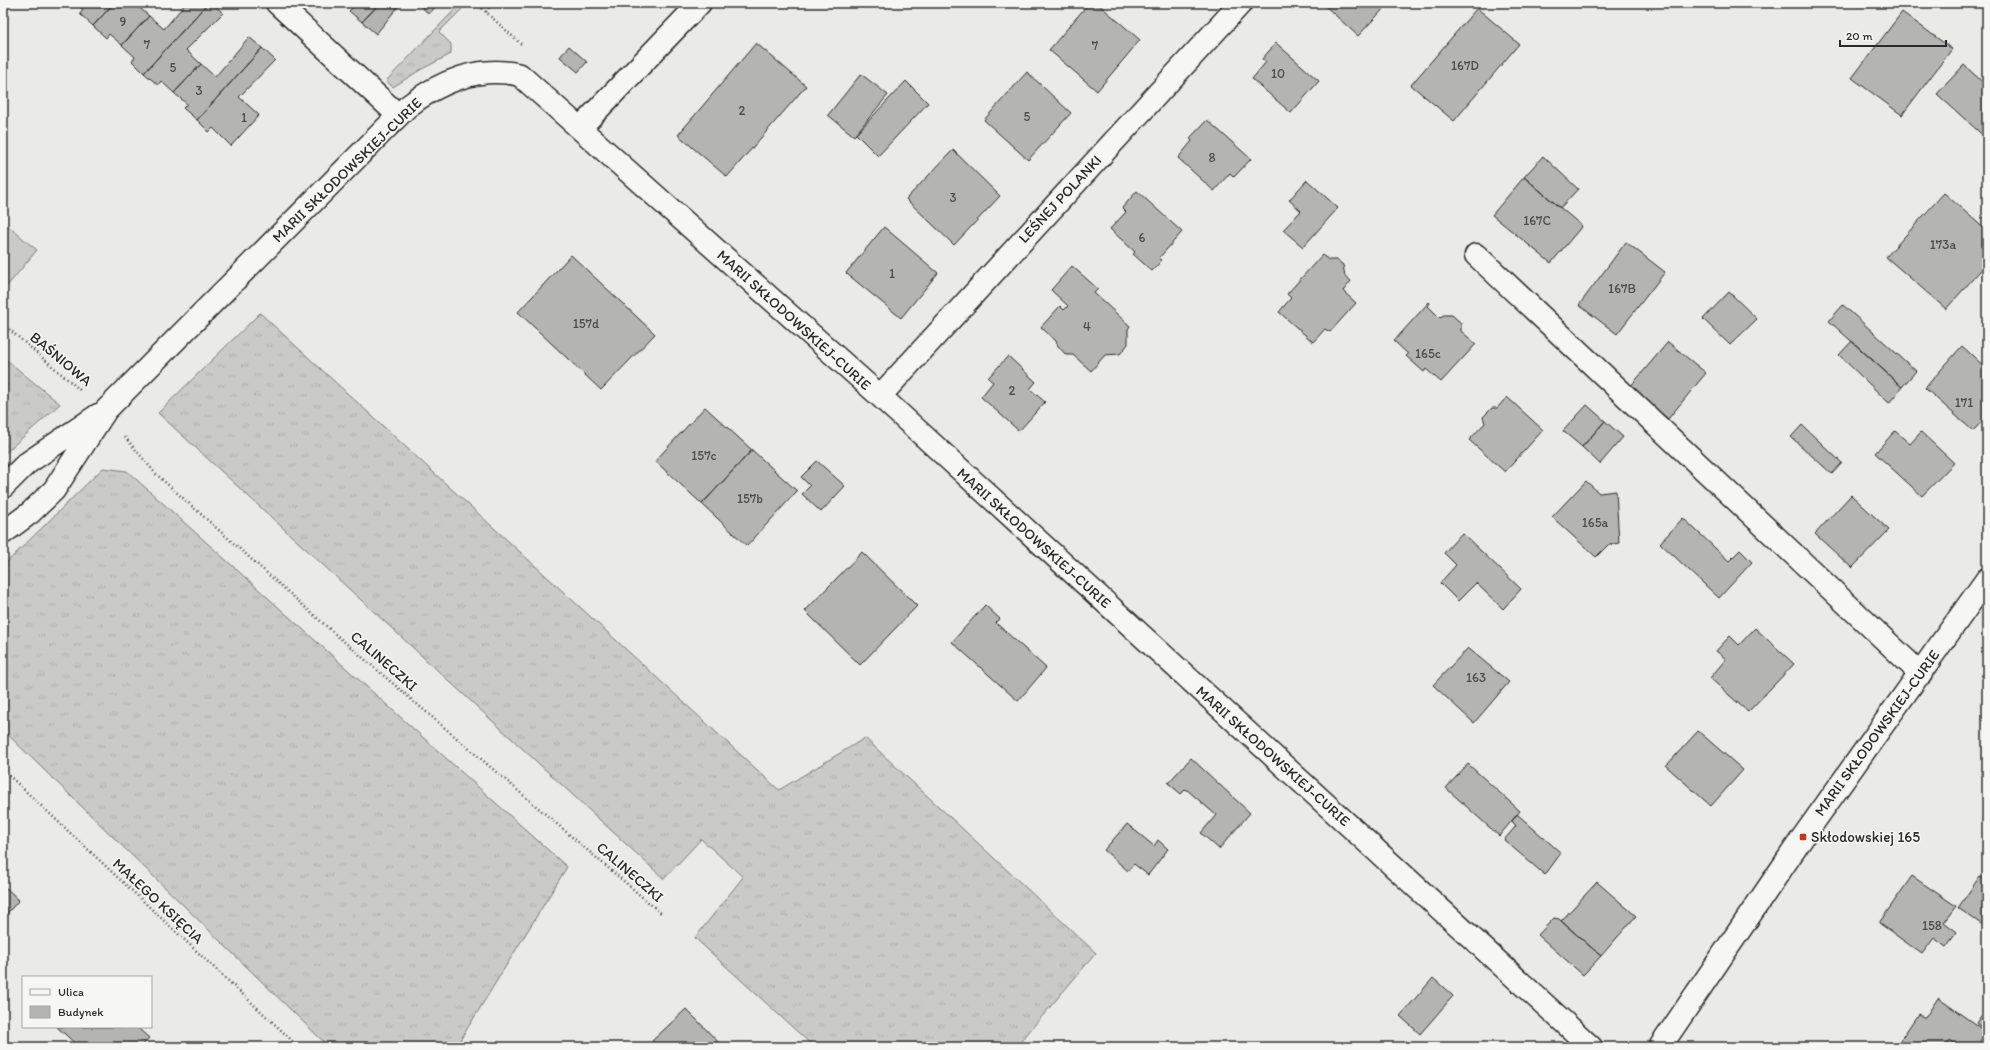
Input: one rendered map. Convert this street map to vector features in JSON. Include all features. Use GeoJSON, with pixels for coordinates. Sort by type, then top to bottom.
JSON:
{"type":"FeatureCollection","features":[{"type":"Feature","properties":{"kind":"street"},"geometry":{"type":"LineString","coordinates":[[277,3],[398,116]]}},
{"type":"Feature","properties":{"kind":"street"},"geometry":{"type":"LineString","coordinates":[[580,128],[700,3]]}},
{"type":"Feature","properties":{"kind":"street","name":"LEŚNEJ POLANKI"},"geometry":{"type":"LineString","coordinates":[[880,396],[1241,3]]}},
{"type":"Feature","properties":{"kind":"street","name":"MARII SKŁODOWSKIEJ-CURIE"},"geometry":{"type":"LineString","coordinates":[[3,533],[30,513],[54,490],[106,410],[407,107],[428,92],[450,81],[482,72],[505,72],[520,75],[880,396],[1591,1047]]}},
{"type":"Feature","properties":{"kind":"street"},"geometry":{"type":"LineString","coordinates":[[1476,255],[1921,674]]}},
{"type":"Feature","properties":{"kind":"street"},"geometry":{"type":"LineString","coordinates":[[3,487],[26,464],[106,410]]}},
{"type":"Feature","properties":{"kind":"street","name":"MARII SKŁODOWSKIEJ-CURIE"},"geometry":{"type":"LineString","coordinates":[[1660,1047],[1803,837],[1921,674],[1987,579]]}},
{"type":"Feature","properties":{"kind":"path"},"geometry":{"type":"LineString","coordinates":[[486,12],[492,3]]}},
{"type":"Feature","properties":{"kind":"path","name":"BAŚNIOWA"},"geometry":{"type":"LineString","coordinates":[[3,324],[59,374],[106,410]]}},
{"type":"Feature","properties":{"kind":"path","name":"CALINECZKI"},"geometry":{"type":"LineString","coordinates":[[106,410],[131,446],[156,474],[334,633],[662,914]]}},
{"type":"Feature","properties":{"kind":"path","name":"MAŁEGO KSIĘCIA"},"geometry":{"type":"LineString","coordinates":[[3,770],[299,1047]]}},
{"type":"Feature","properties":{"kind":"green space"},"geometry":{"type":"Polygon","coordinates":[[[461,3],[468,3],[439,32],[451,44],[451,54],[420,70],[393,87],[386,81],[461,3]]]}},
{"type":"Feature","properties":{"kind":"green space"},"geometry":{"type":"Polygon","coordinates":[[[3,222],[37,250],[3,291],[3,222]]]}},
{"type":"Feature","properties":{"kind":"green space"},"geometry":{"type":"Polygon","coordinates":[[[260,313],[779,790],[865,738],[1096,953],[1016,1047],[814,1047],[695,938],[743,877],[701,839],[664,879],[158,413],[260,313]]]}},
{"type":"Feature","properties":{"kind":"green space"},"geometry":{"type":"Polygon","coordinates":[[[3,357],[60,404],[3,455],[3,357]]]}},
{"type":"Feature","properties":{"kind":"green space"},"geometry":{"type":"Polygon","coordinates":[[[103,468],[127,471],[567,867],[459,1042],[464,1047],[329,1047],[3,730],[3,566],[103,468]]]}},
{"type":"Feature","properties":{"kind":"building"},"geometry":{"type":"Polygon","coordinates":[[[76,3],[114,3],[93,26],[80,14],[83,10],[76,3]]]}},
{"type":"Feature","properties":{"kind":"building"},"geometry":{"type":"Polygon","coordinates":[[[114,3],[134,3],[149,16],[122,45],[109,34],[106,38],[93,26],[114,3]]]}},
{"type":"Feature","properties":{"kind":"building"},"geometry":{"type":"Polygon","coordinates":[[[186,3],[208,3],[144,73],[132,61],[135,57],[122,45],[149,16],[164,29],[186,3]]]}},
{"type":"Feature","properties":{"kind":"building"},"geometry":{"type":"Polygon","coordinates":[[[208,3],[212,3],[223,13],[186,50],[201,64],[174,93],[161,81],[158,85],[144,73],[208,3]]]}},
{"type":"Feature","properties":{"kind":"building"},"geometry":{"type":"Polygon","coordinates":[[[358,3],[380,3],[362,22],[349,11],[358,3]]]}},
{"type":"Feature","properties":{"kind":"building"},"geometry":{"type":"Polygon","coordinates":[[[380,3],[401,3],[376,34],[362,22],[380,3]]]}},
{"type":"Feature","properties":{"kind":"building"},"geometry":{"type":"Polygon","coordinates":[[[417,3],[439,3],[429,14],[417,3]]]}},
{"type":"Feature","properties":{"kind":"building"},"geometry":{"type":"Polygon","coordinates":[[[1089,3],[1097,3],[1140,40],[1097,91],[1049,50],[1089,3]]]}},
{"type":"Feature","properties":{"kind":"building"},"geometry":{"type":"Polygon","coordinates":[[[1322,3],[1389,3],[1358,36],[1322,3]]]}},
{"type":"Feature","properties":{"kind":"building"},"geometry":{"type":"Polygon","coordinates":[[[1477,8],[1519,44],[1454,121],[1411,85],[1477,8]]]}},
{"type":"Feature","properties":{"kind":"building"},"geometry":{"type":"Polygon","coordinates":[[[1902,12],[1952,49],[1902,115],[1852,78],[1902,12]]]}},
{"type":"Feature","properties":{"kind":"building"},"geometry":{"type":"Polygon","coordinates":[[[249,37],[262,48],[197,120],[183,108],[187,104],[174,93],[201,64],[215,77],[249,37]]]}},
{"type":"Feature","properties":{"kind":"building"},"geometry":{"type":"Polygon","coordinates":[[[756,43],[806,86],[727,177],[678,135],[756,43]]]}},
{"type":"Feature","properties":{"kind":"building"},"geometry":{"type":"Polygon","coordinates":[[[1276,43],[1319,81],[1291,113],[1252,79],[1266,62],[1262,59],[1276,43]]]}},
{"type":"Feature","properties":{"kind":"building"},"geometry":{"type":"Polygon","coordinates":[[[569,46],[587,62],[578,72],[560,57],[569,46]]]}},
{"type":"Feature","properties":{"kind":"building"},"geometry":{"type":"Polygon","coordinates":[[[262,48],[275,60],[239,97],[259,115],[231,146],[213,128],[209,132],[197,120],[262,48]]]}},
{"type":"Feature","properties":{"kind":"building"},"geometry":{"type":"Polygon","coordinates":[[[1964,65],[1987,86],[1987,139],[1937,94],[1964,65]]]}},
{"type":"Feature","properties":{"kind":"building"},"geometry":{"type":"Polygon","coordinates":[[[1027,72],[1071,113],[1028,160],[984,120],[1027,72]]]}},
{"type":"Feature","properties":{"kind":"building"},"geometry":{"type":"Polygon","coordinates":[[[861,74],[888,95],[854,136],[828,115],[861,74]]]}},
{"type":"Feature","properties":{"kind":"building"},"geometry":{"type":"Polygon","coordinates":[[[906,81],[928,103],[878,156],[856,134],[906,81]]]}},
{"type":"Feature","properties":{"kind":"building"},"geometry":{"type":"Polygon","coordinates":[[[1207,120],[1251,159],[1234,177],[1230,173],[1214,191],[1178,158],[1192,141],[1190,138],[1207,120]]]}},
{"type":"Feature","properties":{"kind":"building"},"geometry":{"type":"Polygon","coordinates":[[[953,150],[1000,196],[954,245],[906,199],[953,150]]]}},
{"type":"Feature","properties":{"kind":"building"},"geometry":{"type":"Polygon","coordinates":[[[1543,156],[1578,189],[1560,208],[1524,177],[1543,156]]]}},
{"type":"Feature","properties":{"kind":"building"},"geometry":{"type":"Polygon","coordinates":[[[1524,177],[1582,226],[1551,263],[1492,215],[1524,177]]]}},
{"type":"Feature","properties":{"kind":"building"},"geometry":{"type":"Polygon","coordinates":[[[1307,180],[1338,208],[1303,247],[1283,230],[1301,211],[1289,200],[1307,180]]]}},
{"type":"Feature","properties":{"kind":"building"},"geometry":{"type":"Polygon","coordinates":[[[1137,191],[1182,232],[1159,258],[1162,260],[1152,271],[1133,254],[1135,252],[1110,229],[1126,212],[1122,208],[1137,191]]]}},
{"type":"Feature","properties":{"kind":"building"},"geometry":{"type":"Polygon","coordinates":[[[1944,193],[1987,231],[1987,263],[1946,309],[1886,257],[1944,193]]]}},
{"type":"Feature","properties":{"kind":"building"},"geometry":{"type":"Polygon","coordinates":[[[884,227],[938,273],[901,318],[846,273],[884,227]]]}},
{"type":"Feature","properties":{"kind":"building"},"geometry":{"type":"Polygon","coordinates":[[[1626,242],[1665,272],[1617,334],[1579,305],[1626,242]]]}},
{"type":"Feature","properties":{"kind":"building"},"geometry":{"type":"Polygon","coordinates":[[[571,255],[655,334],[601,390],[518,312],[571,255]]]}},
{"type":"Feature","properties":{"kind":"building"},"geometry":{"type":"Polygon","coordinates":[[[1322,255],[1329,260],[1337,260],[1343,265],[1345,276],[1351,281],[1343,291],[1356,303],[1330,332],[1325,329],[1313,342],[1279,312],[1291,298],[1287,294],[1322,255]]]}},
{"type":"Feature","properties":{"kind":"building"},"geometry":{"type":"Polygon","coordinates":[[[1072,266],[1098,289],[1094,293],[1130,326],[1128,329],[1128,344],[1120,354],[1105,355],[1091,371],[1073,355],[1066,355],[1058,346],[1056,341],[1041,327],[1060,306],[1064,310],[1068,306],[1051,290],[1072,266]]]}},
{"type":"Feature","properties":{"kind":"building"},"geometry":{"type":"Polygon","coordinates":[[[1729,292],[1757,319],[1730,345],[1703,319],[1729,292]]]}},
{"type":"Feature","properties":{"kind":"building"},"geometry":{"type":"Polygon","coordinates":[[[1429,302],[1430,303],[1428,306],[1440,318],[1443,315],[1452,315],[1461,323],[1461,331],[1476,344],[1441,382],[1426,369],[1424,372],[1406,356],[1408,354],[1394,341],[1429,302]]]}},
{"type":"Feature","properties":{"kind":"building"},"geometry":{"type":"Polygon","coordinates":[[[1843,305],[1916,371],[1902,387],[1829,321],[1843,305]]]}},
{"type":"Feature","properties":{"kind":"building"},"geometry":{"type":"Polygon","coordinates":[[[1852,341],[1902,387],[1889,403],[1839,355],[1852,341]]]}},
{"type":"Feature","properties":{"kind":"building"},"geometry":{"type":"Polygon","coordinates":[[[1668,342],[1706,373],[1668,419],[1630,387],[1668,342]]]}},
{"type":"Feature","properties":{"kind":"building"},"geometry":{"type":"Polygon","coordinates":[[[1962,346],[1987,369],[1987,416],[1973,431],[1925,388],[1962,346]]]}},
{"type":"Feature","properties":{"kind":"building"},"geometry":{"type":"Polygon","coordinates":[[[1008,356],[1036,382],[1030,389],[1045,402],[1019,431],[981,397],[993,382],[988,378],[1008,356]]]}},
{"type":"Feature","properties":{"kind":"building"},"geometry":{"type":"Polygon","coordinates":[[[1507,397],[1543,430],[1505,472],[1469,440],[1485,423],[1483,417],[1492,408],[1497,408],[1507,397]]]}},
{"type":"Feature","properties":{"kind":"building"},"geometry":{"type":"Polygon","coordinates":[[[1587,405],[1605,421],[1582,447],[1563,431],[1587,405]]]}},
{"type":"Feature","properties":{"kind":"building"},"geometry":{"type":"Polygon","coordinates":[[[705,407],[752,450],[702,504],[655,461],[705,407]]]}},
{"type":"Feature","properties":{"kind":"building"},"geometry":{"type":"Polygon","coordinates":[[[1605,421],[1623,437],[1600,464],[1582,447],[1605,421]]]}},
{"type":"Feature","properties":{"kind":"building"},"geometry":{"type":"Polygon","coordinates":[[[1802,425],[1842,463],[1832,474],[1791,437],[1802,425]]]}},
{"type":"Feature","properties":{"kind":"building"},"geometry":{"type":"Polygon","coordinates":[[[1895,431],[1910,444],[1921,432],[1954,463],[1922,496],[1875,453],[1895,431]]]}},
{"type":"Feature","properties":{"kind":"building"},"geometry":{"type":"Polygon","coordinates":[[[752,450],[797,491],[747,546],[702,504],[752,450]]]}},
{"type":"Feature","properties":{"kind":"building"},"geometry":{"type":"Polygon","coordinates":[[[817,461],[845,486],[821,512],[802,494],[810,486],[801,477],[817,461]]]}},
{"type":"Feature","properties":{"kind":"building"},"geometry":{"type":"Polygon","coordinates":[[[1586,481],[1599,493],[1616,491],[1619,543],[1608,545],[1596,557],[1552,517],[1586,481]]]}},
{"type":"Feature","properties":{"kind":"building"},"geometry":{"type":"Polygon","coordinates":[[[1851,495],[1889,530],[1852,568],[1815,534],[1851,495]]]}},
{"type":"Feature","properties":{"kind":"building"},"geometry":{"type":"Polygon","coordinates":[[[1683,518],[1729,561],[1740,550],[1752,562],[1719,598],[1660,543],[1683,518]]]}},
{"type":"Feature","properties":{"kind":"building"},"geometry":{"type":"Polygon","coordinates":[[[1462,533],[1521,589],[1503,609],[1476,583],[1458,601],[1440,583],[1456,565],[1444,553],[1462,533]]]}},
{"type":"Feature","properties":{"kind":"building"},"geometry":{"type":"Polygon","coordinates":[[[862,552],[917,606],[860,665],[805,611],[862,552]]]}},
{"type":"Feature","properties":{"kind":"building"},"geometry":{"type":"Polygon","coordinates":[[[985,605],[1000,619],[996,623],[1046,668],[1018,701],[952,642],[985,605]]]}},
{"type":"Feature","properties":{"kind":"building"},"geometry":{"type":"Polygon","coordinates":[[[1755,628],[1794,664],[1748,712],[1710,678],[1726,659],[1716,651],[1730,636],[1739,645],[1755,628]]]}},
{"type":"Feature","properties":{"kind":"building"},"geometry":{"type":"Polygon","coordinates":[[[1468,648],[1509,682],[1474,723],[1433,685],[1468,648]]]}},
{"type":"Feature","properties":{"kind":"building"},"geometry":{"type":"Polygon","coordinates":[[[1698,731],[1743,770],[1711,806],[1666,766],[1698,731]]]}},
{"type":"Feature","properties":{"kind":"building"},"geometry":{"type":"Polygon","coordinates":[[[1191,758],[1250,813],[1219,849],[1201,833],[1216,815],[1186,789],[1181,794],[1168,783],[1191,758]]]}},
{"type":"Feature","properties":{"kind":"building"},"geometry":{"type":"Polygon","coordinates":[[[1468,764],[1520,811],[1499,836],[1446,788],[1468,764]]]}},
{"type":"Feature","properties":{"kind":"building"},"geometry":{"type":"Polygon","coordinates":[[[1517,814],[1561,853],[1545,875],[1504,840],[1516,826],[1512,821],[1517,814]]]}},
{"type":"Feature","properties":{"kind":"building"},"geometry":{"type":"Polygon","coordinates":[[[1127,824],[1154,846],[1158,840],[1168,849],[1148,875],[1134,864],[1128,871],[1104,850],[1127,824]]]}},
{"type":"Feature","properties":{"kind":"building"},"geometry":{"type":"Polygon","coordinates":[[[1912,876],[1956,906],[1944,922],[1957,932],[1946,947],[1934,938],[1922,954],[1879,923],[1912,876]]]}},
{"type":"Feature","properties":{"kind":"building"},"geometry":{"type":"Polygon","coordinates":[[[1980,876],[1987,881],[1987,928],[1958,908],[1980,876]]]}},
{"type":"Feature","properties":{"kind":"building"},"geometry":{"type":"Polygon","coordinates":[[[1597,882],[1636,916],[1601,956],[1561,921],[1597,882]]]}},
{"type":"Feature","properties":{"kind":"building"},"geometry":{"type":"Polygon","coordinates":[[[3,885],[19,900],[3,918],[3,885]]]}},
{"type":"Feature","properties":{"kind":"building"},"geometry":{"type":"Polygon","coordinates":[[[1554,918],[1559,919],[1601,956],[1583,975],[1538,935],[1554,918]]]}},
{"type":"Feature","properties":{"kind":"building"},"geometry":{"type":"Polygon","coordinates":[[[1433,978],[1453,996],[1420,1034],[1400,1016],[1433,978]]]}},
{"type":"Feature","properties":{"kind":"building"},"geometry":{"type":"Polygon","coordinates":[[[1938,998],[1986,1032],[1976,1047],[1960,1047],[1950,1040],[1945,1047],[1900,1047],[1897,1045],[1918,1014],[1925,1018],[1938,998]]]}},
{"type":"Feature","properties":{"kind":"building"},"geometry":{"type":"Polygon","coordinates":[[[1987,1008],[1987,1031],[1976,1023],[1987,1008]]]}},
{"type":"Feature","properties":{"kind":"building"},"geometry":{"type":"Polygon","coordinates":[[[686,1009],[723,1047],[658,1047],[652,1041],[686,1009]]]}},
{"type":"Feature","properties":{"kind":"building"},"geometry":{"type":"Polygon","coordinates":[[[58,1028],[140,1028],[149,1038],[141,1047],[79,1047],[58,1028]]]}},
{"type":"Feature","properties":{"kind":"place","name":"Skłodowskiej 165"},"geometry":{"type":"Point","coordinates":[1803,837]}}]}
